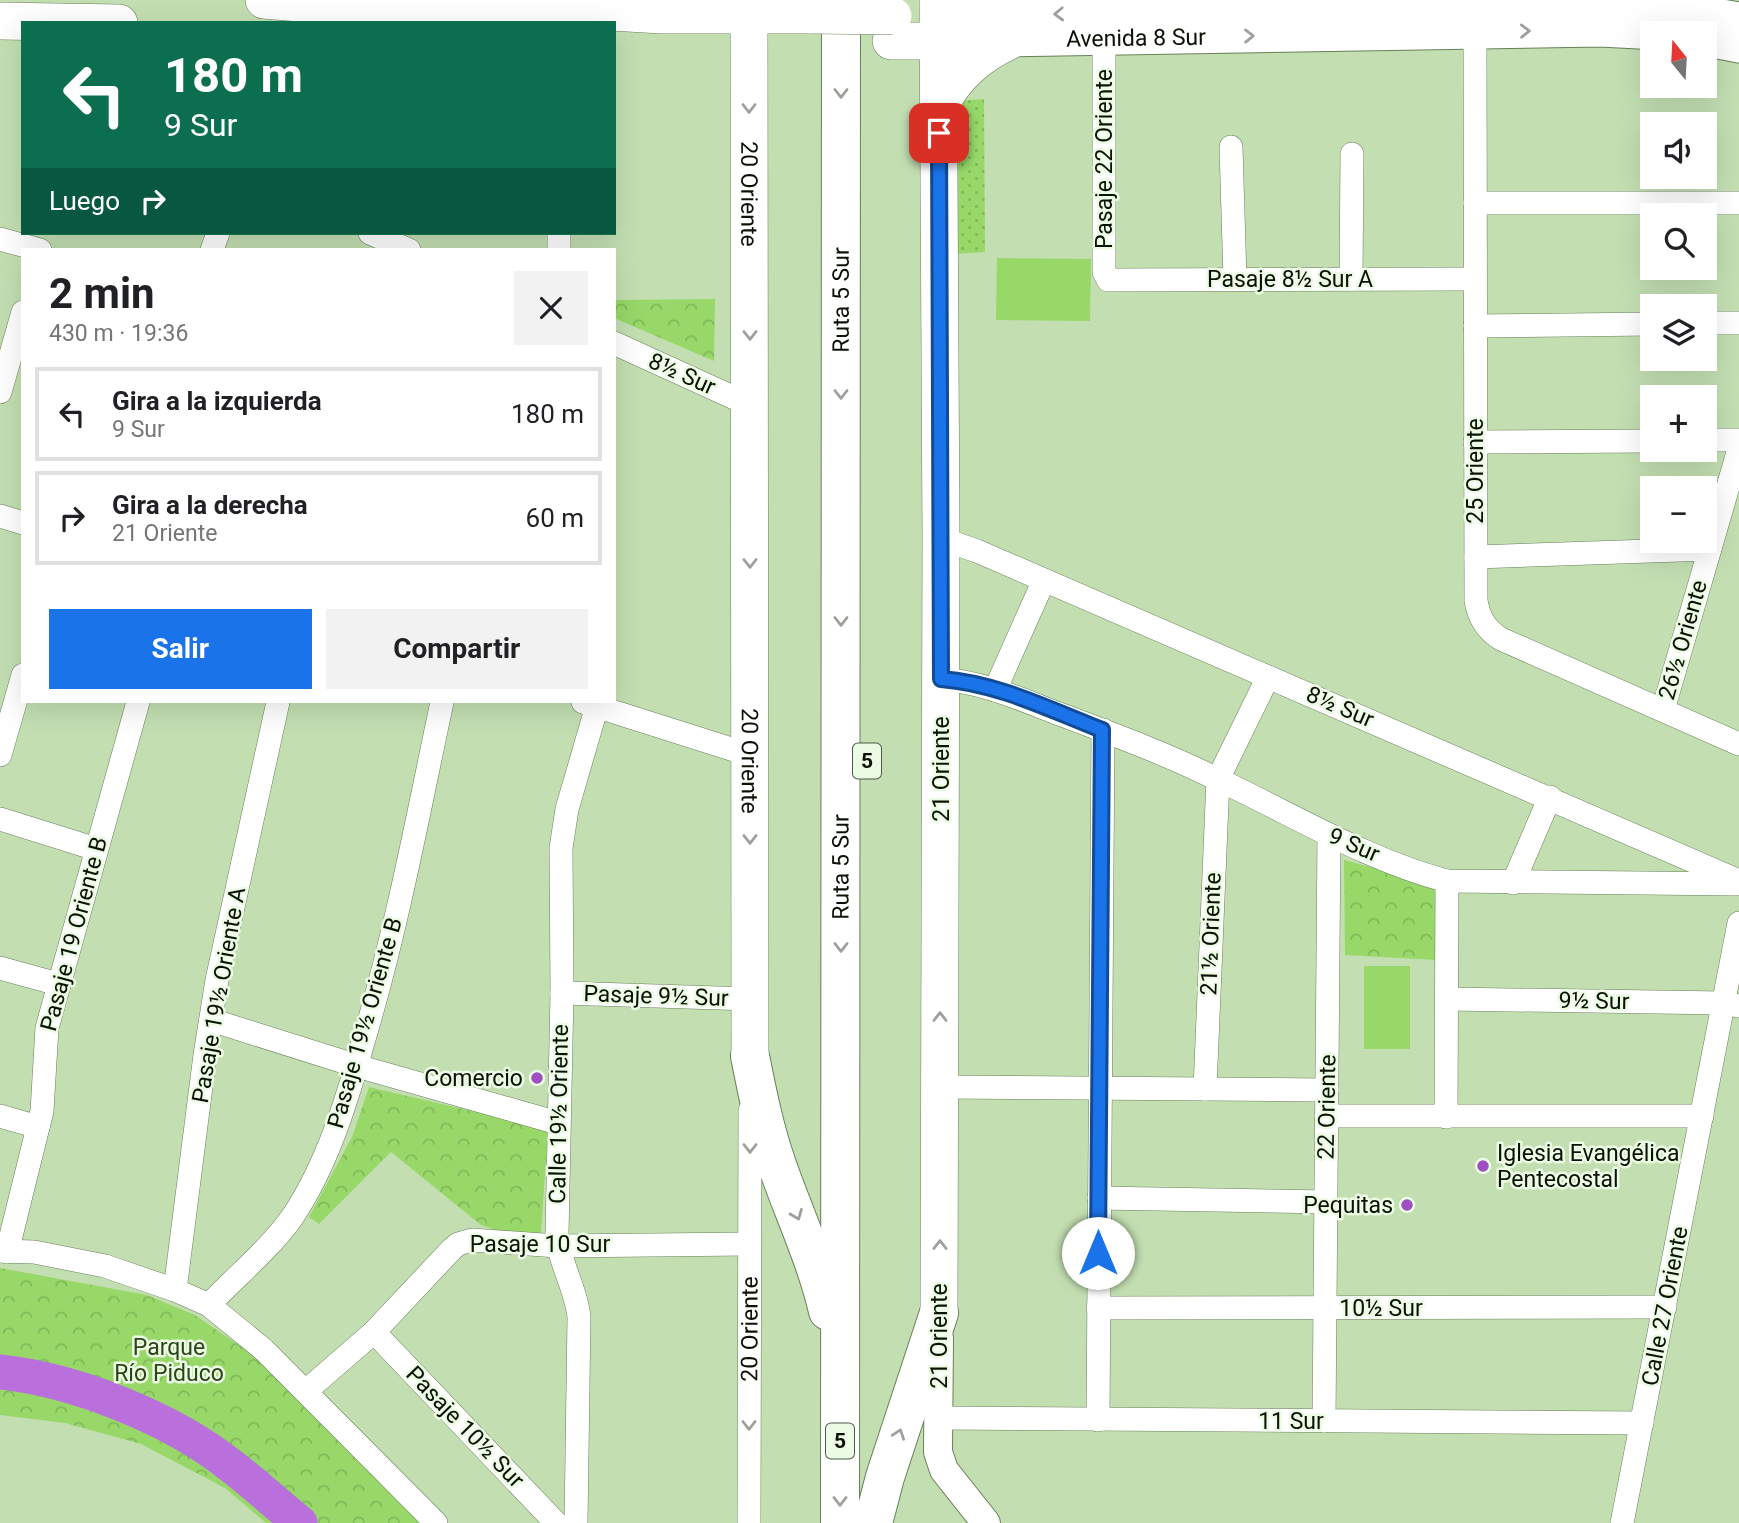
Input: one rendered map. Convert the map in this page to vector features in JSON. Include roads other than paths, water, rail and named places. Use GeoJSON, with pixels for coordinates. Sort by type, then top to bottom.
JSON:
{"type":"FeatureCollection","features":[{"type":"Feature","properties":{"kind":"highway","name":"Ruta 5 Sur"},"geometry":{"type":"LineString","coordinates":[[822,18],[840,1523]]}},
{"type":"Feature","properties":{"kind":"highway","name":"Ruta 5 Sur"},"geometry":{"type":"LineString","coordinates":[[867,1523],[884,19]]}},
{"type":"Feature","properties":{"kind":"highway"},"geometry":{"type":"LineString","coordinates":[[750,1056],[770,1142],[817,1269],[840,1359]]}},
{"type":"Feature","properties":{"kind":"highway"},"geometry":{"type":"LineString","coordinates":[[873,1523],[892,1455],[939,1313]]}},
{"type":"Feature","properties":{"kind":"main road","name":"Avenida 8 Sur"},"geometry":{"type":"LineString","coordinates":[[279,6],[474,3],[561,9],[677,8],[749,18],[1001,19],[1549,3],[1620,5],[1669,14],[1739,19]]}},
{"type":"Feature","properties":{"kind":"main road","name":"Avenida 8 Sur"},"geometry":{"type":"LineString","coordinates":[[1108,17],[1475,32],[1600,30],[1669,14]]}},
{"type":"Feature","properties":{"kind":"main road","name":"Avenida 8 Sur"},"geometry":{"type":"LineString","coordinates":[[616,37],[749,18]]}},
{"type":"Feature","properties":{"kind":"main road","name":"20 Oriente"},"geometry":{"type":"LineString","coordinates":[[749,18],[750,1056]]}},
{"type":"Feature","properties":{"kind":"main road","name":"21 Oriente"},"geometry":{"type":"LineString","coordinates":[[938,19],[941,536],[939,1313]]}},
{"type":"Feature","properties":{"kind":"main road"},"geometry":{"type":"LineString","coordinates":[[939,107],[946,93],[967,67],[986,53],[1001,19]]}},
{"type":"Feature","properties":{"kind":"main road"},"geometry":{"type":"LineString","coordinates":[[0,21],[21,21]]}},
{"type":"Feature","properties":{"kind":"main road"},"geometry":{"type":"LineString","coordinates":[[1717,42],[1739,46]]}},
{"type":"Feature","properties":{"kind":"street","name":"Pasaje 22 Oriente"},"geometry":{"type":"LineString","coordinates":[[1106,278],[1108,17]]}},
{"type":"Feature","properties":{"kind":"street","name":"25 Oriente"},"geometry":{"type":"LineString","coordinates":[[1475,32],[1477,609],[1483,624],[1494,635],[1739,744]]}},
{"type":"Feature","properties":{"kind":"street"},"geometry":{"type":"LineString","coordinates":[[1230,146],[1235,279]]}},
{"type":"Feature","properties":{"kind":"street"},"geometry":{"type":"LineString","coordinates":[[1351,279],[1352,154]]}},
{"type":"Feature","properties":{"kind":"street"},"geometry":{"type":"LineString","coordinates":[[1475,203],[1739,203]]}},
{"type":"Feature","properties":{"kind":"street"},"geometry":{"type":"LineString","coordinates":[[375,235],[404,248]]}},
{"type":"Feature","properties":{"kind":"street"},"geometry":{"type":"LineString","coordinates":[[0,239],[33,248]]}},
{"type":"Feature","properties":{"kind":"street","name":"Pasaje 8½ Sur A"},"geometry":{"type":"LineString","coordinates":[[1106,278],[1475,279]]}},
{"type":"Feature","properties":{"kind":"street"},"geometry":{"type":"LineString","coordinates":[[0,391],[21,319]]}},
{"type":"Feature","properties":{"kind":"street"},"geometry":{"type":"LineString","coordinates":[[1717,323],[1739,323]]}},
{"type":"Feature","properties":{"kind":"street"},"geometry":{"type":"LineString","coordinates":[[1475,326],[1640,324]]}},
{"type":"Feature","properties":{"kind":"street","name":"8½ Sur"},"geometry":{"type":"LineString","coordinates":[[616,344],[750,405]]}},
{"type":"Feature","properties":{"kind":"street"},"geometry":{"type":"LineString","coordinates":[[1717,440],[1739,440]]}},
{"type":"Feature","properties":{"kind":"street"},"geometry":{"type":"LineString","coordinates":[[1475,442],[1640,441]]}},
{"type":"Feature","properties":{"kind":"street","name":"26½ Oriente"},"geometry":{"type":"LineString","coordinates":[[1717,525],[1739,449]]}},
{"type":"Feature","properties":{"kind":"street"},"geometry":{"type":"LineString","coordinates":[[0,516],[21,522]]}},
{"type":"Feature","properties":{"kind":"street","name":"8½ Sur"},"geometry":{"type":"LineString","coordinates":[[941,536],[945,540],[977,551],[1550,797],[1739,883]]}},
{"type":"Feature","properties":{"kind":"street"},"geometry":{"type":"LineString","coordinates":[[1476,557],[1640,551]]}},
{"type":"Feature","properties":{"kind":"street","name":"26½ Oriente"},"geometry":{"type":"LineString","coordinates":[[1663,710],[1709,553]]}},
{"type":"Feature","properties":{"kind":"street"},"geometry":{"type":"LineString","coordinates":[[995,690],[1044,580]]}},
{"type":"Feature","properties":{"kind":"street"},"geometry":{"type":"LineString","coordinates":[[1218,779],[1268,677]]}},
{"type":"Feature","properties":{"kind":"street","name":"9 Sur"},"geometry":{"type":"LineString","coordinates":[[941,679],[995,690],[1102,730],[1218,779],[1329,835],[1416,872],[1447,881],[1739,883]]}},
{"type":"Feature","properties":{"kind":"street"},"geometry":{"type":"LineString","coordinates":[[0,755],[21,682]]}},
{"type":"Feature","properties":{"kind":"street","name":"Pasaje 19 Oriente B"},"geometry":{"type":"LineString","coordinates":[[4,1252],[38,1127],[43,1096],[44,1043],[58,984],[138,703]]}},
{"type":"Feature","properties":{"kind":"street","name":"Pasaje 19½ Oriente A"},"geometry":{"type":"LineString","coordinates":[[175,1290],[205,1055],[218,980],[278,703]]}},
{"type":"Feature","properties":{"kind":"street","name":"Pasaje 19½ Oriente B"},"geometry":{"type":"LineString","coordinates":[[208,1305],[275,1238],[304,1197],[325,1156],[356,1066],[396,920],[442,703]]}},
{"type":"Feature","properties":{"kind":"street"},"geometry":{"type":"LineString","coordinates":[[590,704],[750,755]]}},
{"type":"Feature","properties":{"kind":"street","name":"Calle 19½ Oriente"},"geometry":{"type":"LineString","coordinates":[[576,1523],[579,1317],[576,1296],[557,1245],[562,993],[560,877],[563,830],[590,704]]}},
{"type":"Feature","properties":{"kind":"street"},"geometry":{"type":"LineString","coordinates":[[1098,1420],[1102,730]]}},
{"type":"Feature","properties":{"kind":"street","name":"21½ Oriente"},"geometry":{"type":"LineString","coordinates":[[1205,1088],[1218,779]]}},
{"type":"Feature","properties":{"kind":"street"},"geometry":{"type":"LineString","coordinates":[[1513,883],[1550,797]]}},
{"type":"Feature","properties":{"kind":"street"},"geometry":{"type":"LineString","coordinates":[[0,818],[96,849]]}},
{"type":"Feature","properties":{"kind":"street","name":"22 Oriente"},"geometry":{"type":"LineString","coordinates":[[1324,1421],[1329,835]]}},
{"type":"Feature","properties":{"kind":"street"},"geometry":{"type":"LineString","coordinates":[[1446,1116],[1447,881]]}},
{"type":"Feature","properties":{"kind":"street","name":"Calle 27 Oriente"},"geometry":{"type":"LineString","coordinates":[[1622,1523],[1702,1116],[1731,1004],[1739,923]]}},
{"type":"Feature","properties":{"kind":"street"},"geometry":{"type":"LineString","coordinates":[[0,968],[58,984]]}},
{"type":"Feature","properties":{"kind":"street","name":"Pasaje 9½ Sur"},"geometry":{"type":"LineString","coordinates":[[562,993],[750,999]]}},
{"type":"Feature","properties":{"kind":"street","name":"9½ Sur"},"geometry":{"type":"LineString","coordinates":[[1448,999],[1731,1004]]}},
{"type":"Feature","properties":{"kind":"street"},"geometry":{"type":"LineString","coordinates":[[211,1020],[356,1066],[558,1123]]}},
{"type":"Feature","properties":{"kind":"street","name":"20 Oriente"},"geometry":{"type":"LineString","coordinates":[[749,1523],[750,1056]]}},
{"type":"Feature","properties":{"kind":"street"},"geometry":{"type":"LineString","coordinates":[[940,1087],[1327,1090]]}},
{"type":"Feature","properties":{"kind":"street"},"geometry":{"type":"LineString","coordinates":[[0,1116],[38,1127]]}},
{"type":"Feature","properties":{"kind":"street"},"geometry":{"type":"LineString","coordinates":[[1326,1116],[1702,1116]]}},
{"type":"Feature","properties":{"kind":"street"},"geometry":{"type":"LineString","coordinates":[[1099,1198],[1326,1202]]}},
{"type":"Feature","properties":{"kind":"street","name":"Pasaje 10 Sur"},"geometry":{"type":"LineString","coordinates":[[306,1391],[374,1332],[458,1244],[472,1240],[557,1245],[749,1244]]}},
{"type":"Feature","properties":{"kind":"street"},"geometry":{"type":"LineString","coordinates":[[4,1252],[34,1252],[75,1259],[135,1275],[208,1305],[264,1350],[436,1523]]}},
{"type":"Feature","properties":{"kind":"street","name":"10½ Sur"},"geometry":{"type":"LineString","coordinates":[[1098,1308],[1665,1307]]}},
{"type":"Feature","properties":{"kind":"street","name":"21 Oriente"},"geometry":{"type":"LineString","coordinates":[[939,1313],[939,1452],[942,1466],[986,1523]]}},
{"type":"Feature","properties":{"kind":"street","name":"Pasaje 10½ Sur"},"geometry":{"type":"LineString","coordinates":[[374,1332],[556,1523]]}},
{"type":"Feature","properties":{"kind":"street","name":"11 Sur"},"geometry":{"type":"LineString","coordinates":[[939,1418],[1642,1423]]}},
{"type":"Feature","properties":{"kind":"waterway"},"geometry":{"type":"LineString","coordinates":[[0,1372],[59,1383],[151,1417],[206,1448],[300,1523]]}},
{"type":"Feature","properties":{"kind":"place","name":"Comercio"},"geometry":{"type":"Point","coordinates":[537,1078]}},
{"type":"Feature","properties":{"kind":"place","name":"Iglesia Evangélica Pentecostal"},"geometry":{"type":"Point","coordinates":[1483,1166]}},
{"type":"Feature","properties":{"kind":"place","name":"Pequitas"},"geometry":{"type":"Point","coordinates":[1407,1205]}},
{"type":"Feature","properties":{"kind":"park label","name":"Parque Río Piduco"},"geometry":{"type":"Point","coordinates":[169,1360]}}]}
